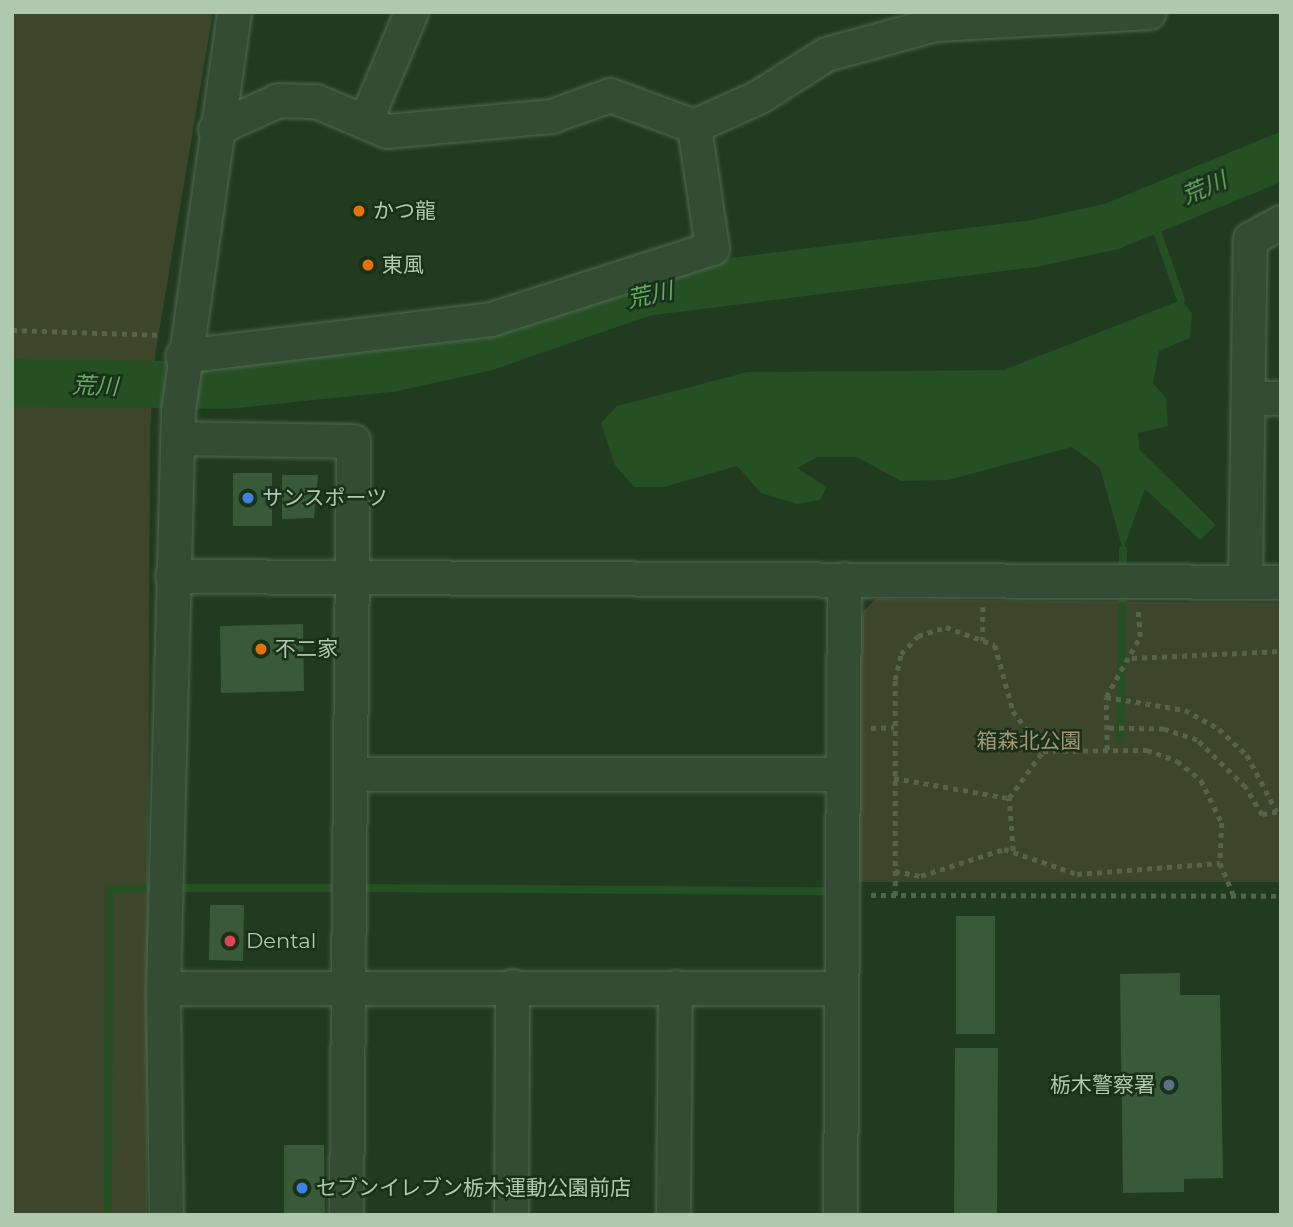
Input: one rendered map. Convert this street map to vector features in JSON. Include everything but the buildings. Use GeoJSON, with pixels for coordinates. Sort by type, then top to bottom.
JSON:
{"type":"FeatureCollection","features":[{"type":"Feature","properties":{"kind":"street"},"geometry":{"type":"LineString","coordinates":[[166,1215],[163,988],[178,425],[183,346],[234,12]]}},
{"type":"Feature","properties":{"kind":"street"},"geometry":{"type":"LineString","coordinates":[[365,122],[411,12]]}},
{"type":"Feature","properties":{"kind":"street"},"geometry":{"type":"LineString","coordinates":[[215,129],[278,100],[316,101],[387,131],[551,116],[610,95],[694,126],[758,97],[826,54],[936,18],[1149,12]]}},
{"type":"Feature","properties":{"kind":"street"},"geometry":{"type":"LineString","coordinates":[[183,346],[491,319],[712,248],[694,126]]}},
{"type":"Feature","properties":{"kind":"street"},"geometry":{"type":"LineString","coordinates":[[1245,582],[1250,239],[1281,222]]}},
{"type":"Feature","properties":{"kind":"street"},"geometry":{"type":"LineString","coordinates":[[1248,398],[1281,398]]}},
{"type":"Feature","properties":{"kind":"street"},"geometry":{"type":"LineString","coordinates":[[178,425],[352,441],[345,1215]]}},
{"type":"Feature","properties":{"kind":"street"},"geometry":{"type":"LineString","coordinates":[[172,576],[1281,582]]}},
{"type":"Feature","properties":{"kind":"street"},"geometry":{"type":"LineString","coordinates":[[840,1215],[844,579]]}},
{"type":"Feature","properties":{"kind":"street"},"geometry":{"type":"LineString","coordinates":[[350,774],[843,774]]}},
{"type":"Feature","properties":{"kind":"street"},"geometry":{"type":"LineString","coordinates":[[511,1215],[512,986]]}},
{"type":"Feature","properties":{"kind":"street"},"geometry":{"type":"LineString","coordinates":[[673,1215],[675,987]]}},
{"type":"Feature","properties":{"kind":"street"},"geometry":{"type":"LineString","coordinates":[[163,988],[841,988]]}},
{"type":"Feature","properties":{"kind":"path"},"geometry":{"type":"LineString","coordinates":[[12,330],[183,346]]}},
{"type":"Feature","properties":{"kind":"path"},"geometry":{"type":"LineString","coordinates":[[1107,750],[1106,697],[1131,658],[1140,637],[1137,581]]}},
{"type":"Feature","properties":{"kind":"path"},"geometry":{"type":"LineString","coordinates":[[895,896],[895,680],[901,654],[918,636],[946,627],[995,645],[1013,711],[1043,751]]}},
{"type":"Feature","properties":{"kind":"path"},"geometry":{"type":"LineString","coordinates":[[1131,658],[1281,651]]}},
{"type":"Feature","properties":{"kind":"path"},"geometry":{"type":"LineString","coordinates":[[1106,697],[1185,710],[1219,729],[1247,755],[1277,812],[1262,815],[1245,787],[1197,740],[1164,729],[1106,728]]}},
{"type":"Feature","properties":{"kind":"path"},"geometry":{"type":"LineString","coordinates":[[1043,751],[1147,750],[1177,761],[1201,780],[1222,823],[1220,863],[1234,896]]}},
{"type":"Feature","properties":{"kind":"path"},"geometry":{"type":"LineString","coordinates":[[1013,851],[1009,798],[1043,751]]}},
{"type":"Feature","properties":{"kind":"path"},"geometry":{"type":"LineString","coordinates":[[894,778],[1009,798]]}},
{"type":"Feature","properties":{"kind":"path"},"geometry":{"type":"LineString","coordinates":[[895,871],[921,876],[968,858],[1013,851],[1077,874],[1220,863]]}},
{"type":"Feature","properties":{"kind":"path"},"geometry":{"type":"LineString","coordinates":[[842,895],[1281,896]]}},
{"type":"Feature","properties":{"kind":"green space"},"geometry":{"type":"Polygon","coordinates":[[[12,12],[213,12],[155,355],[150,429],[147,1215],[12,1215],[12,12]]]}},
{"type":"Feature","properties":{"kind":"green space","name":"箱森北公園"},"geometry":{"type":"Polygon","coordinates":[[[876,599],[1281,603],[1281,882],[859,882],[855,619],[876,599]]]}},
{"type":"Feature","properties":{"kind":"shaded area"},"geometry":{"type":"Polygon","coordinates":[[[1181,300],[1192,313],[1190,338],[1159,351],[1153,383],[1166,398],[1168,426],[1138,433],[1139,449],[1216,525],[1200,540],[1145,489],[1123,550],[1100,468],[1072,447],[948,480],[901,481],[857,457],[818,457],[797,468],[827,487],[820,500],[797,504],[761,493],[737,466],[664,487],[634,487],[615,465],[601,423],[617,406],[748,372],[1004,370],[1181,300]]]}},
{"type":"Feature","properties":{"kind":"waterway","name":"荒川"},"geometry":{"type":"LineString","coordinates":[[12,382],[225,385],[390,368],[485,347],[645,292],[1033,243],[1111,226],[1281,156]]}},
{"type":"Feature","properties":{"kind":"waterway"},"geometry":{"type":"LineString","coordinates":[[1150,211],[1181,300]]}},
{"type":"Feature","properties":{"kind":"waterway"},"geometry":{"type":"LineString","coordinates":[[1123,550],[1123,575]]}},
{"type":"Feature","properties":{"kind":"waterway"},"geometry":{"type":"LineString","coordinates":[[1120,739],[1123,588]]}},
{"type":"Feature","properties":{"kind":"waterway"},"geometry":{"type":"LineString","coordinates":[[108,1215],[109,889],[158,888]]}},
{"type":"Feature","properties":{"kind":"waterway"},"geometry":{"type":"LineString","coordinates":[[175,888],[340,888]]}},
{"type":"Feature","properties":{"kind":"waterway"},"geometry":{"type":"LineString","coordinates":[[357,888],[834,891]]}},
{"type":"Feature","properties":{"kind":"place","name":"かつ龍"},"geometry":{"type":"Point","coordinates":[359,211]}},
{"type":"Feature","properties":{"kind":"place","name":"東風"},"geometry":{"type":"Point","coordinates":[368,265]}},
{"type":"Feature","properties":{"kind":"place","name":"サンスポーツ"},"geometry":{"type":"Point","coordinates":[248,498]}},
{"type":"Feature","properties":{"kind":"place","name":"不二家"},"geometry":{"type":"Point","coordinates":[261,649]}},
{"type":"Feature","properties":{"kind":"place","name":"Dental"},"geometry":{"type":"Point","coordinates":[230,941]}},
{"type":"Feature","properties":{"kind":"place","name":"栃木警察署"},"geometry":{"type":"Point","coordinates":[1169,1085]}},
{"type":"Feature","properties":{"kind":"place","name":"セブンイレブン栃木運動公園前店"},"geometry":{"type":"Point","coordinates":[302,1188]}}]}
